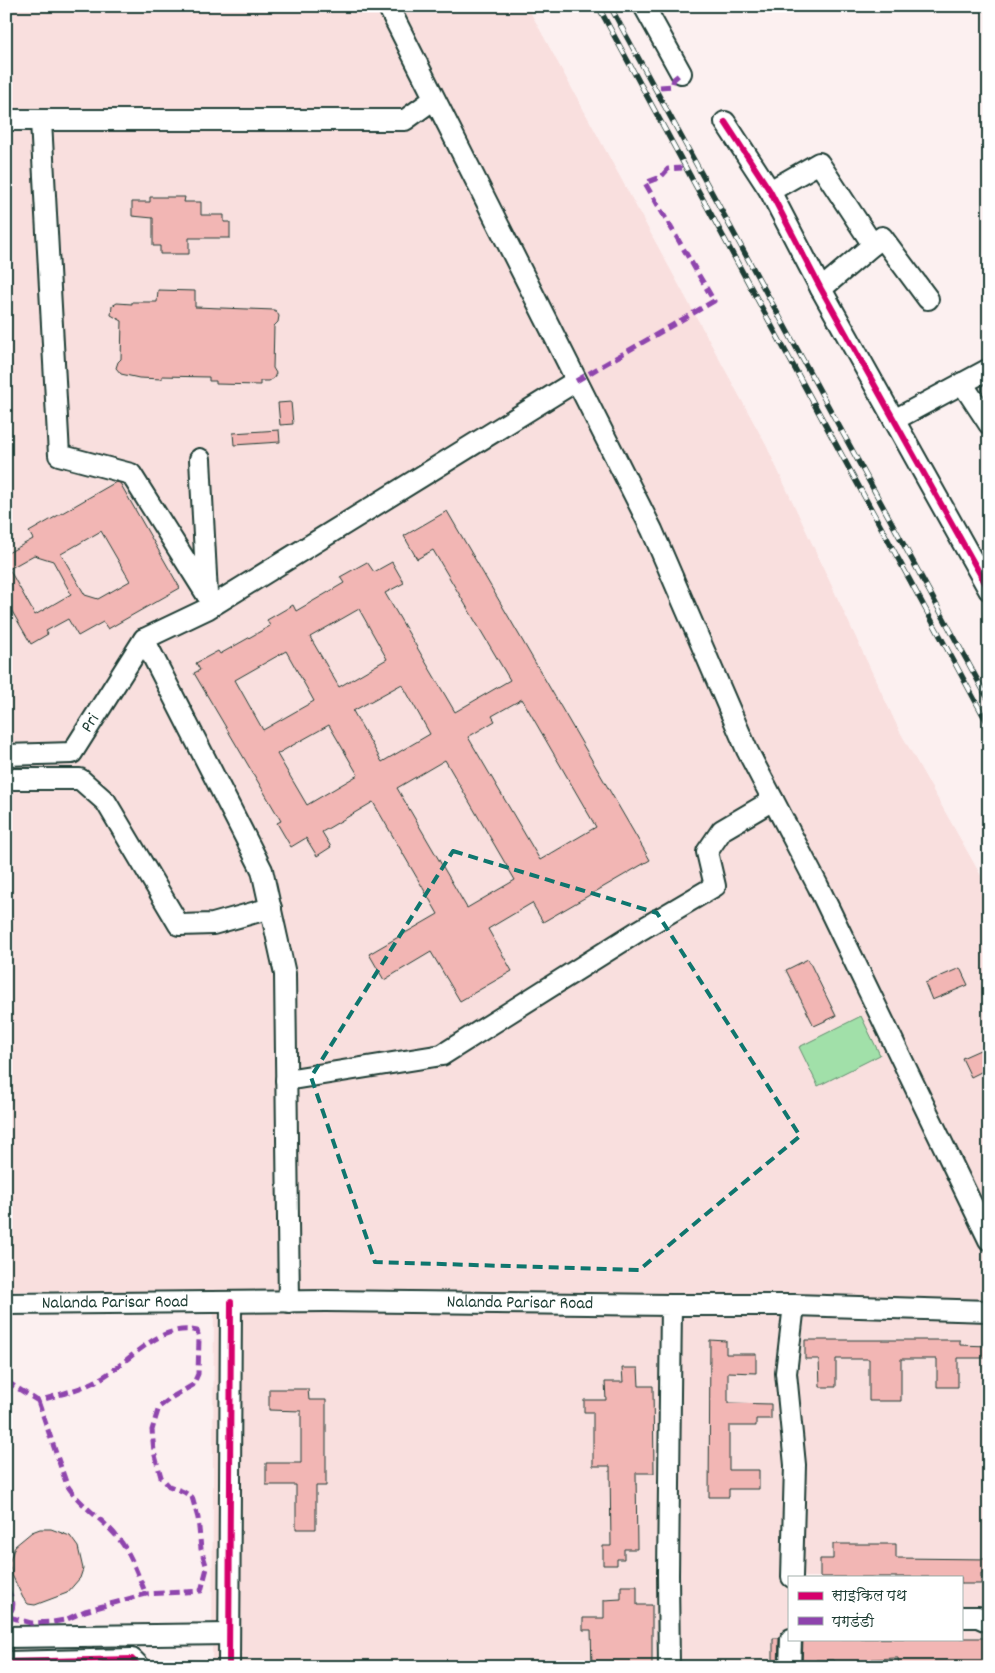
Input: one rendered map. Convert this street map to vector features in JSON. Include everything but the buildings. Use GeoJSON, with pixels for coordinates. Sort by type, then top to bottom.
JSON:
{"type":"FeatureCollection","features":[{"type":"Feature","properties":{"kind":"street"},"geometry":{"type":"LineString","coordinates":[[388,6],[652,530],[747,750],[818,886],[989,1240]]}},
{"type":"Feature","properties":{"kind":"street"},"geometry":{"type":"LineString","coordinates":[[644,6],[681,73]]}},
{"type":"Feature","properties":{"kind":"street"},"geometry":{"type":"LineString","coordinates":[[6,120],[405,120],[434,99]]}},
{"type":"Feature","properties":{"kind":"street"},"geometry":{"type":"LineString","coordinates":[[41,121],[59,455],[131,474],[207,602]]}},
{"type":"Feature","properties":{"kind":"street"},"geometry":{"type":"LineString","coordinates":[[725,122],[770,190],[821,289],[989,590]]}},
{"type":"Feature","properties":{"kind":"street"},"geometry":{"type":"LineString","coordinates":[[770,190],[819,164],[873,245]]}},
{"type":"Feature","properties":{"kind":"street"},"geometry":{"type":"LineString","coordinates":[[821,289],[882,237],[928,299]]}},
{"type":"Feature","properties":{"kind":"street"},"geometry":{"type":"LineString","coordinates":[[894,420],[989,369]]}},
{"type":"Feature","properties":{"kind":"street"},"geometry":{"type":"LineString","coordinates":[[289,1302],[285,974],[271,908],[262,870],[144,639],[576,381]]}},
{"type":"Feature","properties":{"kind":"street"},"geometry":{"type":"LineString","coordinates":[[962,383],[989,424]]}},
{"type":"Feature","properties":{"kind":"street"},"geometry":{"type":"LineString","coordinates":[[200,459],[207,602]]}},
{"type":"Feature","properties":{"kind":"street","name":"Pri"},"geometry":{"type":"LineString","coordinates":[[6,755],[72,753],[144,639]]}},
{"type":"Feature","properties":{"kind":"street"},"geometry":{"type":"LineString","coordinates":[[72,753],[80,779],[106,802],[179,925],[213,924],[271,908]]}},
{"type":"Feature","properties":{"kind":"street"},"geometry":{"type":"LineString","coordinates":[[6,779],[80,779]]}},
{"type":"Feature","properties":{"kind":"street"},"geometry":{"type":"LineString","coordinates":[[286,1080],[442,1055],[637,932],[716,886],[707,852],[722,830],[773,800]]}},
{"type":"Feature","properties":{"kind":"street"},"geometry":{"type":"LineString","coordinates":[[229,1667],[231,1302]]}},
{"type":"Feature","properties":{"kind":"street","name":"Nalanda Parisar Road"},"geometry":{"type":"LineString","coordinates":[[6,1304],[289,1302],[794,1305],[989,1311]]}},
{"type":"Feature","properties":{"kind":"street"},"geometry":{"type":"LineString","coordinates":[[669,1667],[668,1575],[672,1305]]}},
{"type":"Feature","properties":{"kind":"street"},"geometry":{"type":"LineString","coordinates":[[792,1576],[795,1464],[786,1373],[794,1305]]}},
{"type":"Feature","properties":{"kind":"street"},"geometry":{"type":"LineString","coordinates":[[962,1617],[978,1617],[989,1622]]}},
{"type":"Feature","properties":{"kind":"street"},"geometry":{"type":"LineString","coordinates":[[6,1637],[230,1634]]}},
{"type":"Feature","properties":{"kind":"street"},"geometry":{"type":"LineString","coordinates":[[790,1667],[791,1640]]}},
{"type":"Feature","properties":{"kind":"street"},"geometry":{"type":"LineString","coordinates":[[6,1662],[132,1659],[140,1667]]}},
{"type":"Feature","properties":{"kind":"highlighted area"},"geometry":{"type":"Polygon","coordinates":[[[453,851],[657,913],[800,1136],[639,1270],[375,1262],[311,1077],[453,851]]]}},
{"type":"Feature","properties":{"kind":"shaded area"},"geometry":{"type":"Polygon","coordinates":[[[6,6],[527,6],[766,445],[899,730],[989,890],[989,1667],[212,1667],[214,1293],[6,1291],[6,6]]]}},
{"type":"Feature","properties":{"kind":"green space"},"geometry":{"type":"Polygon","coordinates":[[[861,1016],[880,1055],[818,1086],[799,1047],[861,1016]]]}},
{"type":"Feature","properties":{"kind":"railway"},"geometry":{"type":"LineString","coordinates":[[598,6],[989,726]]}},
{"type":"Feature","properties":{"kind":"railway"},"geometry":{"type":"LineString","coordinates":[[610,6],[989,701]]}},
{"type":"Feature","properties":{"kind":"marked path"},"geometry":{"type":"LineString","coordinates":[[660,87],[672,86],[674,79],[681,73]]}},
{"type":"Feature","properties":{"kind":"marked path"},"geometry":{"type":"LineString","coordinates":[[576,381],[714,301],[645,183],[661,177],[668,169],[682,168]]}},
{"type":"Feature","properties":{"kind":"marked path"},"geometry":{"type":"LineString","coordinates":[[6,1381],[38,1401],[75,1390],[96,1381],[156,1339],[169,1333],[182,1330],[197,1331],[199,1338],[198,1374],[193,1385],[159,1407],[152,1430],[154,1452],[161,1477],[169,1486],[192,1497],[198,1518],[201,1549],[207,1568],[201,1591],[146,1594],[85,1611],[65,1620],[53,1622],[31,1623],[6,1616]]}},
{"type":"Feature","properties":{"kind":"marked path"},"geometry":{"type":"LineString","coordinates":[[38,1401],[67,1485],[72,1493],[123,1544],[146,1594]]}},
{"type":"Feature","properties":{"kind":"marked path"},"geometry":{"type":"LineString","coordinates":[[6,1588],[13,1603],[12,1610],[6,1616]]}},
{"type":"Feature","properties":{"kind":"cycle path"},"geometry":{"type":"LineString","coordinates":[[725,122],[770,191],[821,289],[989,590]]}},
{"type":"Feature","properties":{"kind":"cycle path"},"geometry":{"type":"LineString","coordinates":[[229,1667],[231,1302]]}},
{"type":"Feature","properties":{"kind":"cycle path"},"geometry":{"type":"LineString","coordinates":[[6,1662],[132,1659],[140,1667]]}}]}
